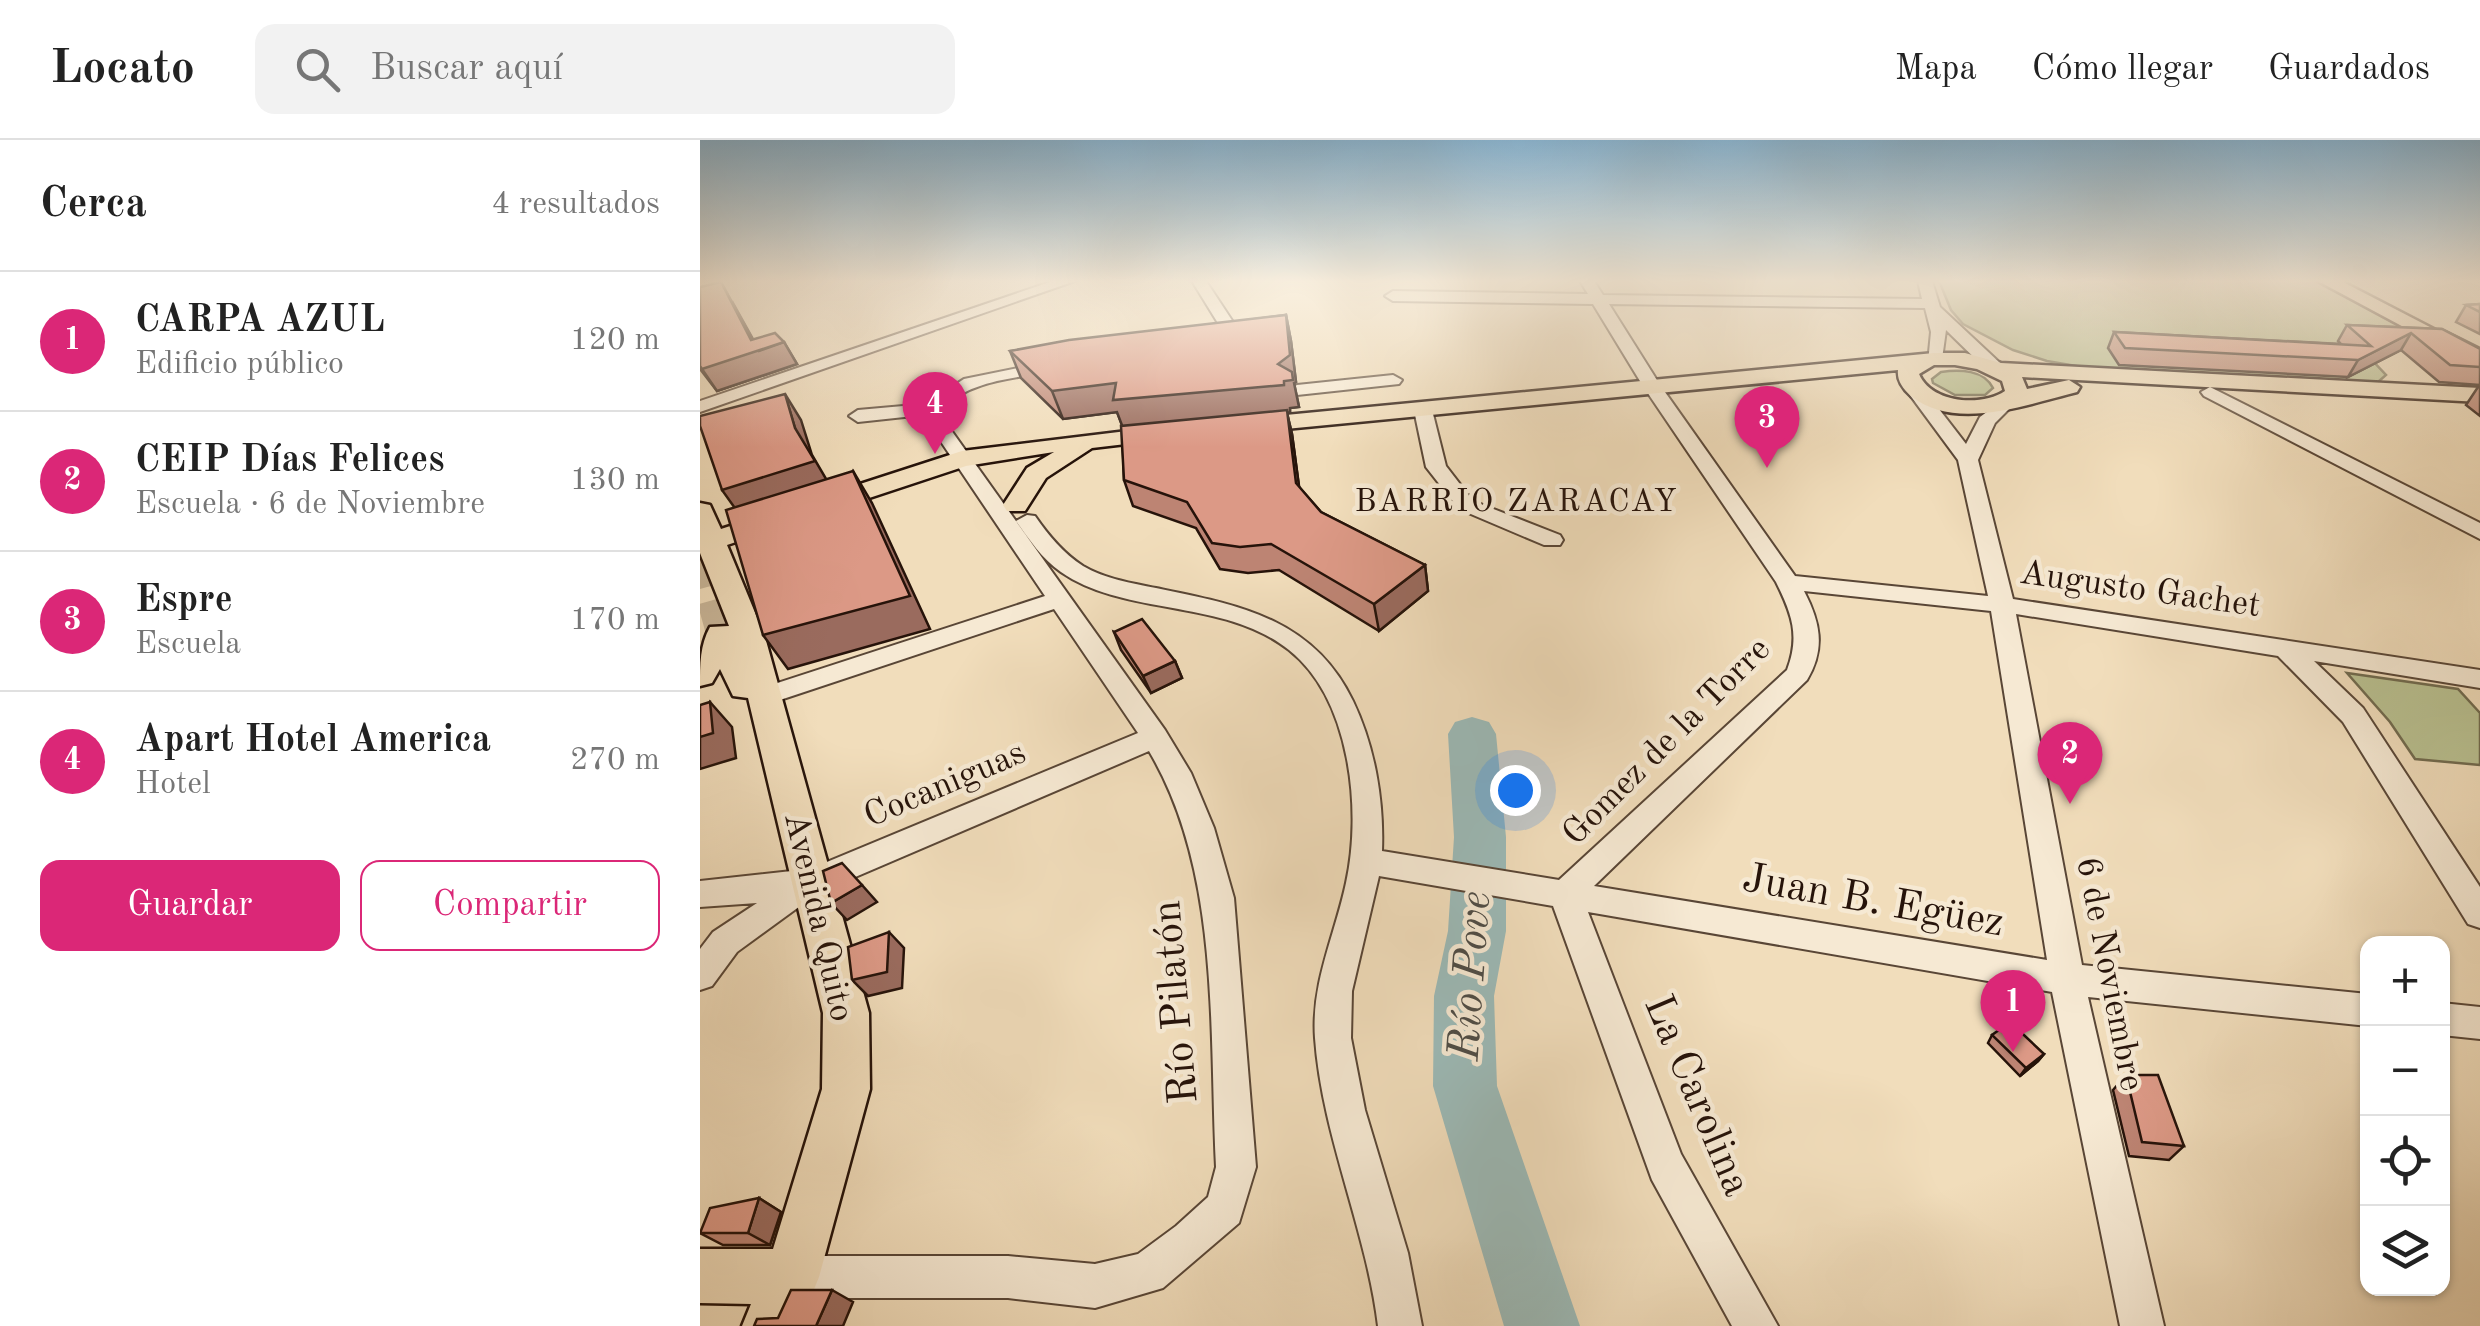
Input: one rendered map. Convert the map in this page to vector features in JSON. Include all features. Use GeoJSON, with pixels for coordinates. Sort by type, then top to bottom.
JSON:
{"type":"FeatureCollection","features":[{"type":"Feature","properties":{"kind":"main road"},"geometry":{"type":"LineString","coordinates":[[2432,336],[2480,362]]}},
{"type":"Feature","properties":{"kind":"main road"},"geometry":{"type":"LineString","coordinates":[[1967,338],[2032,363],[2093,375]]}},
{"type":"Feature","properties":{"kind":"main road"},"geometry":{"type":"LineString","coordinates":[[703,532],[962,459],[1104,439],[1930,360],[1964,359],[1996,368],[2093,375],[2480,394]]}},
{"type":"Feature","properties":{"kind":"main road"},"geometry":{"type":"LineString","coordinates":[[1914,389],[1907,378],[1909,370],[1930,360]]}},
{"type":"Feature","properties":{"kind":"main road"},"geometry":{"type":"LineString","coordinates":[[1996,368],[2017,386],[2017,394],[2009,401]]}},
{"type":"Feature","properties":{"kind":"main road"},"geometry":{"type":"LineString","coordinates":[[1806,370],[1856,370],[1961,406],[2009,401],[2063,387],[2480,405]]}},
{"type":"Feature","properties":{"kind":"main road"},"geometry":{"type":"LineString","coordinates":[[1016,505],[1025,486],[1044,466],[1104,439]]}},
{"type":"Feature","properties":{"kind":"main road","name":"Avenida Quito"},"geometry":{"type":"LineString","coordinates":[[703,532],[749,637],[846,1013],[846,1089],[792,1277],[770,1326]]}},
{"type":"Feature","properties":{"kind":"main road"},"geometry":{"type":"LineString","coordinates":[[700,675],[711,636]]}},
{"type":"Feature","properties":{"kind":"main road"},"geometry":{"type":"LineString","coordinates":[[711,636],[761,728],[778,744]]}},
{"type":"Feature","properties":{"kind":"main road"},"geometry":{"type":"LineString","coordinates":[[700,1276],[792,1277]]}},
{"type":"Feature","properties":{"kind":"street"},"geometry":{"type":"LineString","coordinates":[[700,407],[906,336]]}},
{"type":"Feature","properties":{"kind":"street"},"geometry":{"type":"LineString","coordinates":[[1186,346],[1227,336]]}},
{"type":"Feature","properties":{"kind":"street","name":"Gomez de la Torre"},"geometry":{"type":"LineString","coordinates":[[1565,894],[1798,674],[1810,645],[1806,618],[1788,582],[1619,336]]}},
{"type":"Feature","properties":{"kind":"street"},"geometry":{"type":"LineString","coordinates":[[1930,360],[1938,336]]}},
{"type":"Feature","properties":{"kind":"street"},"geometry":{"type":"LineString","coordinates":[[1967,338],[1996,368]]}},
{"type":"Feature","properties":{"kind":"street"},"geometry":{"type":"LineString","coordinates":[[858,416],[931,410],[952,393],[981,381],[1066,364]]}},
{"type":"Feature","properties":{"kind":"street"},"geometry":{"type":"LineString","coordinates":[[1297,390],[1393,380]]}},
{"type":"Feature","properties":{"kind":"street","name":"6 de Noviembre"},"geometry":{"type":"LineString","coordinates":[[1914,389],[1968,460],[2002,605],[2067,980],[2142,1326]]}},
{"type":"Feature","properties":{"kind":"street"},"geometry":{"type":"LineString","coordinates":[[2210,392],[2474,524]]}},
{"type":"Feature","properties":{"kind":"street"},"geometry":{"type":"LineString","coordinates":[[1968,460],[1987,420],[2009,401]]}},
{"type":"Feature","properties":{"kind":"street","name":"Río Pilatón"},"geometry":{"type":"LineString","coordinates":[[792,1277],[1008,1277],[1094,1286],[1148,1273],[1192,1241],[1225,1209],[1236,1167],[1218,898],[1200,828],[1177,773],[1155,737],[931,410]]}},
{"type":"Feature","properties":{"kind":"street"},"geometry":{"type":"LineString","coordinates":[[1423,410],[1436,468],[1466,505],[1552,540]]}},
{"type":"Feature","properties":{"kind":"street"},"geometry":{"type":"LineString","coordinates":[[962,459],[991,475],[1050,550],[1082,574],[1257,623],[1297,644],[1319,663],[1337,690],[1352,738],[1364,800],[1366,861],[1336,971],[1331,1005],[1333,1041],[1341,1084],[1389,1251],[1400,1326]]}},
{"type":"Feature","properties":{"kind":"street","name":"Augusto Gachet"},"geometry":{"type":"LineString","coordinates":[[1788,582],[2002,605],[2480,678]]}},
{"type":"Feature","properties":{"kind":"street"},"geometry":{"type":"LineString","coordinates":[[765,696],[1062,598]]}},
{"type":"Feature","properties":{"kind":"street"},"geometry":{"type":"LineString","coordinates":[[2284,647],[2353,715],[2480,914]]}},
{"type":"Feature","properties":{"kind":"street","name":"Cocaniguas"},"geometry":{"type":"LineString","coordinates":[[700,894],[814,881],[1155,737]]}},
{"type":"Feature","properties":{"kind":"street","name":"Juan B. Egüez"},"geometry":{"type":"LineString","coordinates":[[1366,861],[2067,980],[2360,1009]]}},
{"type":"Feature","properties":{"kind":"street"},"geometry":{"type":"LineString","coordinates":[[700,974],[724,942],[814,881]]}},
{"type":"Feature","properties":{"kind":"street","name":"La Carolina"},"geometry":{"type":"LineString","coordinates":[[1565,894],[1666,1166],[1756,1326]]}},
{"type":"Feature","properties":{"kind":"street"},"geometry":{"type":"LineString","coordinates":[[2450,1020],[2480,1024]]}},
{"type":"Feature","properties":{"kind":"green space"},"geometry":{"type":"Polygon","coordinates":[[[1987,336],[2418,336],[2432,344],[2355,342],[2386,375],[2378,382],[2361,384],[2082,367],[2013,350],[1987,336]]]}},
{"type":"Feature","properties":{"kind":"green space"},"geometry":{"type":"Polygon","coordinates":[[[1941,372],[1971,372],[1984,377],[1993,388],[1985,395],[1955,395],[1933,383],[1932,379],[1941,372]]]}},
{"type":"Feature","properties":{"kind":"green space"},"geometry":{"type":"Polygon","coordinates":[[[2347,673],[2458,689],[2480,713],[2480,765],[2415,759],[2390,722],[2347,673]]]}},
{"type":"Feature","properties":{"kind":"building"},"geometry":{"type":"Polygon","coordinates":[[[700,336],[749,336],[751,340],[778,336],[784,342],[702,369],[700,336]]]}},
{"type":"Feature","properties":{"kind":"building"},"geometry":{"type":"Polygon","coordinates":[[[1101,336],[1288,336],[1290,355],[1278,364],[1292,372],[1293,380],[1284,381],[1284,385],[1113,400],[1116,383],[1052,391],[1010,351],[1101,336]]]}},
{"type":"Feature","properties":{"kind":"building"},"geometry":{"type":"Polygon","coordinates":[[[2117,336],[2194,336],[2371,346],[2360,336],[2404,336],[2358,360],[2125,348],[2117,336]]]}},
{"type":"Feature","properties":{"kind":"building"},"geometry":{"type":"Polygon","coordinates":[[[2415,336],[2456,336],[2480,349],[2480,367],[2450,365],[2415,336]]]}},
{"type":"Feature","properties":{"kind":"building"},"geometry":{"type":"Polygon","coordinates":[[[785,394],[795,428],[815,461],[722,490],[700,416],[785,394]]]}},
{"type":"Feature","properties":{"kind":"building"},"geometry":{"type":"Polygon","coordinates":[[[1287,410],[1296,483],[1321,512],[1425,565],[1374,604],[1271,544],[1240,547],[1212,543],[1187,502],[1124,480],[1121,426],[1287,410]]]}},
{"type":"Feature","properties":{"kind":"building"},"geometry":{"type":"Polygon","coordinates":[[[853,471],[910,596],[763,635],[726,510],[853,471]]]}},
{"type":"Feature","properties":{"kind":"building"},"geometry":{"type":"Polygon","coordinates":[[[1142,619],[1175,661],[1143,676],[1114,632],[1142,619]]]}},
{"type":"Feature","properties":{"kind":"building"},"geometry":{"type":"Polygon","coordinates":[[[710,702],[713,733],[700,737],[700,705],[710,702]]]}},
{"type":"Feature","properties":{"kind":"building"},"geometry":{"type":"Polygon","coordinates":[[[842,863],[862,885],[831,903],[823,871],[842,863]]]}},
{"type":"Feature","properties":{"kind":"building"},"geometry":{"type":"Polygon","coordinates":[[[889,932],[887,972],[852,980],[848,947],[889,932]]]}},
{"type":"Feature","properties":{"kind":"building"},"geometry":{"type":"Polygon","coordinates":[[[2010,1022],[2044,1054],[2026,1068],[1992,1035],[2010,1022]]]}},
{"type":"Feature","properties":{"kind":"building"},"geometry":{"type":"Polygon","coordinates":[[[2126,1075],[2158,1075],[2184,1146],[2142,1142],[2126,1075]]]}},
{"type":"Feature","properties":{"kind":"building"},"geometry":{"type":"Polygon","coordinates":[[[759,1198],[748,1233],[700,1233],[710,1208],[759,1198]]]}},
{"type":"Feature","properties":{"kind":"building"},"geometry":{"type":"Polygon","coordinates":[[[791,1290],[832,1290],[816,1326],[754,1326],[757,1319],[778,1318],[791,1290]]]}},
{"type":"Feature","properties":{"kind":"waterway","name":"Río Pove"},"geometry":{"type":"LineString","coordinates":[[1472,734],[1480,837],[1477,931],[1464,996],[1465,1086],[1542,1326]]}},
{"type":"Feature","properties":{"kind":"tunnel"},"geometry":{"type":"LineString","coordinates":[[700,559],[721,634]]}},
{"type":"Feature","properties":{"kind":"place","name":"Apart Hotel America"},"geometry":{"type":"Point","coordinates":[935,454]}},
{"type":"Feature","properties":{"kind":"place","name":"Espre"},"geometry":{"type":"Point","coordinates":[1767,468]}},
{"type":"Feature","properties":{"kind":"place","name":"CEIP Días Felices"},"geometry":{"type":"Point","coordinates":[2070,804]}},
{"type":"Feature","properties":{"kind":"place","name":"CARPA AZUL"},"geometry":{"type":"Point","coordinates":[2013,1052]}},
{"type":"Feature","properties":{"kind":"district","name":"BARRIO ZARACAY"},"geometry":{"type":"Point","coordinates":[1517,503]}}]}
